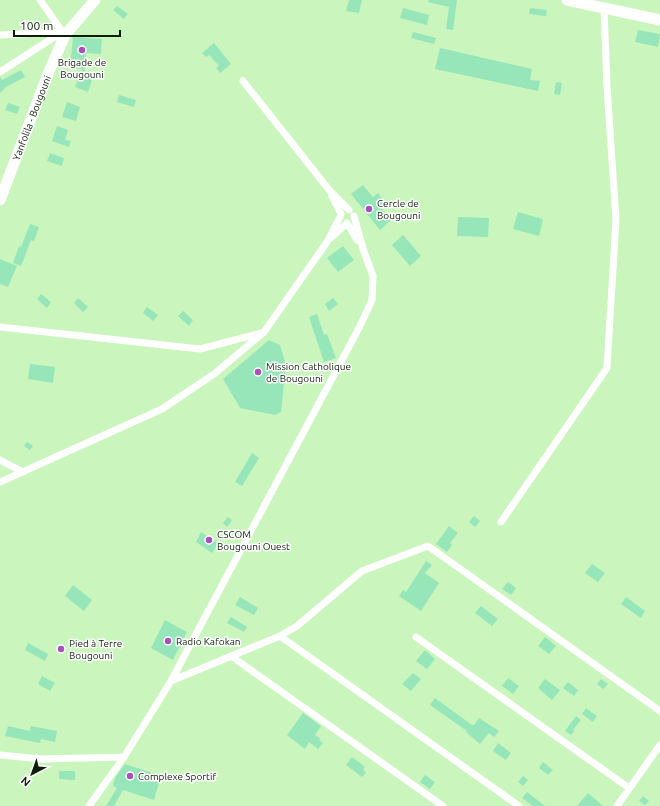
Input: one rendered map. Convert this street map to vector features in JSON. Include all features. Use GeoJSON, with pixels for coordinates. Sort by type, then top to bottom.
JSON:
{"type":"FeatureCollection","features":[{"type":"Feature","properties":{"kind":"main road","name":"Yanfolila - Bougouni"},"geometry":{"type":"LineString","coordinates":[[0,200],[5,174],[64,34],[95,0]]}},
{"type":"Feature","properties":{"kind":"main road"},"geometry":{"type":"LineString","coordinates":[[567,0],[660,20]]}},
{"type":"Feature","properties":{"kind":"street"},"geometry":{"type":"LineString","coordinates":[[40,0],[64,34]]}},
{"type":"Feature","properties":{"kind":"street"},"geometry":{"type":"LineString","coordinates":[[501,522],[607,368],[616,220],[607,86],[604,8]]}},
{"type":"Feature","properties":{"kind":"street"},"geometry":{"type":"LineString","coordinates":[[0,35],[64,34]]}},
{"type":"Feature","properties":{"kind":"street"},"geometry":{"type":"LineString","coordinates":[[0,72],[64,34]]}},
{"type":"Feature","properties":{"kind":"street"},"geometry":{"type":"LineString","coordinates":[[89,806],[124,757],[171,681],[360,326],[372,300],[373,276],[351,213],[330,190],[243,81]]}},
{"type":"Feature","properties":{"kind":"street"},"geometry":{"type":"LineString","coordinates":[[330,190],[343,222],[348,223],[363,249]]}},
{"type":"Feature","properties":{"kind":"street"},"geometry":{"type":"LineString","coordinates":[[0,482],[162,409],[214,374],[264,332],[327,242],[344,210],[351,213]]}},
{"type":"Feature","properties":{"kind":"street"},"geometry":{"type":"LineString","coordinates":[[327,242],[352,221],[351,213]]}},
{"type":"Feature","properties":{"kind":"street"},"geometry":{"type":"LineString","coordinates":[[0,327],[200,349],[264,332]]}},
{"type":"Feature","properties":{"kind":"street"},"geometry":{"type":"LineString","coordinates":[[0,460],[23,472]]}},
{"type":"Feature","properties":{"kind":"street"},"geometry":{"type":"LineString","coordinates":[[171,681],[280,636],[296,626],[362,571],[428,546],[660,711]]}},
{"type":"Feature","properties":{"kind":"street"},"geometry":{"type":"LineString","coordinates":[[280,636],[519,806]]}},
{"type":"Feature","properties":{"kind":"street"},"geometry":{"type":"LineString","coordinates":[[416,637],[630,788]]}},
{"type":"Feature","properties":{"kind":"street"},"geometry":{"type":"LineString","coordinates":[[232,656],[443,806]]}},
{"type":"Feature","properties":{"kind":"street"},"geometry":{"type":"LineString","coordinates":[[617,806],[660,745]]}},
{"type":"Feature","properties":{"kind":"street"},"geometry":{"type":"LineString","coordinates":[[0,755],[41,759],[124,757]]}},
{"type":"Feature","properties":{"kind":"building"},"geometry":{"type":"Polygon","coordinates":[[[349,0],[362,0],[359,13],[346,11],[349,0]]]}},
{"type":"Feature","properties":{"kind":"building"},"geometry":{"type":"Polygon","coordinates":[[[429,0],[457,0],[453,30],[446,29],[449,7],[428,2],[429,0]]]}},
{"type":"Feature","properties":{"kind":"building"},"geometry":{"type":"Polygon","coordinates":[[[117,6],[128,14],[124,19],[113,10],[117,6]]]}},
{"type":"Feature","properties":{"kind":"building"},"geometry":{"type":"Polygon","coordinates":[[[403,8],[429,15],[427,25],[400,18],[403,8]]]}},
{"type":"Feature","properties":{"kind":"building"},"geometry":{"type":"Polygon","coordinates":[[[530,8],[547,10],[546,16],[529,14],[530,8]]]}},
{"type":"Feature","properties":{"kind":"building"},"geometry":{"type":"Polygon","coordinates":[[[638,30],[660,34],[658,47],[635,42],[638,30]]]}},
{"type":"Feature","properties":{"kind":"building"},"geometry":{"type":"Polygon","coordinates":[[[413,32],[436,38],[434,44],[411,38],[413,32]]]}},
{"type":"Feature","properties":{"kind":"building"},"geometry":{"type":"Polygon","coordinates":[[[73,37],[102,39],[101,54],[86,53],[84,77],[92,80],[88,92],[75,87],[82,69],[70,68],[73,37]]]}},
{"type":"Feature","properties":{"kind":"building"},"geometry":{"type":"Polygon","coordinates":[[[214,43],[231,64],[220,73],[216,68],[219,66],[209,55],[206,57],[202,53],[214,43]]]}},
{"type":"Feature","properties":{"kind":"building"},"geometry":{"type":"Polygon","coordinates":[[[440,48],[532,69],[530,80],[540,81],[538,91],[435,69],[440,48]]]}},
{"type":"Feature","properties":{"kind":"building"},"geometry":{"type":"Polygon","coordinates":[[[21,70],[25,77],[6,87],[0,93],[0,77],[2,80],[21,70]]]}},
{"type":"Feature","properties":{"kind":"building"},"geometry":{"type":"Polygon","coordinates":[[[556,82],[562,83],[560,95],[554,94],[556,82]]]}},
{"type":"Feature","properties":{"kind":"building"},"geometry":{"type":"Polygon","coordinates":[[[119,95],[136,100],[134,107],[117,102],[119,95]]]}},
{"type":"Feature","properties":{"kind":"building"},"geometry":{"type":"Polygon","coordinates":[[[67,102],[80,107],[76,121],[62,117],[67,102]]]}},
{"type":"Feature","properties":{"kind":"building"},"geometry":{"type":"Polygon","coordinates":[[[8,103],[20,107],[17,114],[5,110],[8,103]]]}},
{"type":"Feature","properties":{"kind":"building"},"geometry":{"type":"Polygon","coordinates":[[[57,126],[68,130],[65,140],[71,141],[69,147],[52,141],[57,126]]]}},
{"type":"Feature","properties":{"kind":"building"},"geometry":{"type":"Polygon","coordinates":[[[50,153],[64,158],[62,166],[47,161],[50,153]]]}},
{"type":"Feature","properties":{"kind":"building"},"geometry":{"type":"Polygon","coordinates":[[[363,185],[373,197],[378,193],[386,204],[381,208],[391,220],[380,230],[351,194],[363,185]]]}},
{"type":"Feature","properties":{"kind":"building"},"geometry":{"type":"Polygon","coordinates":[[[518,212],[543,219],[539,236],[513,229],[518,212]]]}},
{"type":"Feature","properties":{"kind":"building"},"geometry":{"type":"Polygon","coordinates":[[[458,217],[489,218],[488,237],[457,236],[458,217]]]}},
{"type":"Feature","properties":{"kind":"building"},"geometry":{"type":"Polygon","coordinates":[[[30,224],[39,227],[34,241],[31,240],[21,266],[13,263],[19,246],[21,247],[30,224]]]}},
{"type":"Feature","properties":{"kind":"building"},"geometry":{"type":"Polygon","coordinates":[[[403,235],[421,256],[410,266],[392,245],[403,235]]]}},
{"type":"Feature","properties":{"kind":"building"},"geometry":{"type":"Polygon","coordinates":[[[343,246],[354,260],[338,272],[327,258],[343,246]]]}},
{"type":"Feature","properties":{"kind":"building"},"geometry":{"type":"Polygon","coordinates":[[[0,259],[17,266],[8,287],[0,284],[0,259]]]}},
{"type":"Feature","properties":{"kind":"building"},"geometry":{"type":"Polygon","coordinates":[[[41,294],[51,302],[47,308],[37,299],[41,294]]]}},
{"type":"Feature","properties":{"kind":"building"},"geometry":{"type":"Polygon","coordinates":[[[78,298],[88,307],[83,312],[74,303],[78,298]]]}},
{"type":"Feature","properties":{"kind":"building"},"geometry":{"type":"Polygon","coordinates":[[[333,298],[338,304],[329,311],[325,304],[333,298]]]}},
{"type":"Feature","properties":{"kind":"building"},"geometry":{"type":"Polygon","coordinates":[[[147,307],[158,315],[153,321],[143,313],[147,307]]]}},
{"type":"Feature","properties":{"kind":"building"},"geometry":{"type":"Polygon","coordinates":[[[183,311],[193,320],[189,326],[178,316],[183,311]]]}},
{"type":"Feature","properties":{"kind":"building"},"geometry":{"type":"Polygon","coordinates":[[[317,314],[324,335],[327,334],[336,358],[324,362],[309,317],[317,314]]]}},
{"type":"Feature","properties":{"kind":"building","name":"Mission Catholique de Bougouni"},"geometry":{"type":"Polygon","coordinates":[[[269,340],[280,345],[286,365],[281,412],[275,415],[240,408],[223,379],[269,340]]]}},
{"type":"Feature","properties":{"kind":"building"},"geometry":{"type":"Polygon","coordinates":[[[30,364],[55,367],[53,383],[28,379],[30,364]]]}},
{"type":"Feature","properties":{"kind":"building"},"geometry":{"type":"Polygon","coordinates":[[[27,442],[33,446],[30,450],[24,446],[27,442]]]}},
{"type":"Feature","properties":{"kind":"building"},"geometry":{"type":"Polygon","coordinates":[[[252,453],[259,458],[242,486],[235,482],[252,453]]]}},
{"type":"Feature","properties":{"kind":"building"},"geometry":{"type":"Polygon","coordinates":[[[474,516],[480,521],[475,527],[469,522],[474,516]]]}},
{"type":"Feature","properties":{"kind":"building"},"geometry":{"type":"Polygon","coordinates":[[[228,517],[232,520],[227,527],[223,523],[228,517]]]}},
{"type":"Feature","properties":{"kind":"building"},"geometry":{"type":"Polygon","coordinates":[[[449,526],[458,533],[450,543],[452,545],[447,552],[436,544],[449,526]]]}},
{"type":"Feature","properties":{"kind":"building"},"geometry":{"type":"Polygon","coordinates":[[[201,532],[218,543],[212,553],[196,542],[201,532]]]}},
{"type":"Feature","properties":{"kind":"building"},"geometry":{"type":"Polygon","coordinates":[[[426,561],[432,565],[425,573],[439,583],[421,611],[399,596],[403,590],[406,592],[426,561]]]}},
{"type":"Feature","properties":{"kind":"building"},"geometry":{"type":"Polygon","coordinates":[[[592,564],[605,573],[598,582],[585,573],[592,564]]]}},
{"type":"Feature","properties":{"kind":"building"},"geometry":{"type":"Polygon","coordinates":[[[508,582],[516,588],[511,595],[502,589],[508,582]]]}},
{"type":"Feature","properties":{"kind":"building"},"geometry":{"type":"Polygon","coordinates":[[[73,585],[92,600],[84,611],[65,596],[73,585]]]}},
{"type":"Feature","properties":{"kind":"building"},"geometry":{"type":"Polygon","coordinates":[[[240,597],[258,608],[254,615],[235,605],[240,597]]]}},
{"type":"Feature","properties":{"kind":"building"},"geometry":{"type":"Polygon","coordinates":[[[626,597],[645,611],[641,618],[621,604],[626,597]]]}},
{"type":"Feature","properties":{"kind":"building"},"geometry":{"type":"Polygon","coordinates":[[[481,606],[498,619],[492,626],[475,613],[481,606]]]}},
{"type":"Feature","properties":{"kind":"building"},"geometry":{"type":"Polygon","coordinates":[[[231,617],[247,627],[244,632],[227,623],[231,617]]]}},
{"type":"Feature","properties":{"kind":"building"},"geometry":{"type":"Polygon","coordinates":[[[165,620],[187,632],[173,660],[151,648],[165,620]]]}},
{"type":"Feature","properties":{"kind":"building"},"geometry":{"type":"Polygon","coordinates":[[[545,637],[556,646],[549,654],[538,646],[545,637]]]}},
{"type":"Feature","properties":{"kind":"building"},"geometry":{"type":"Polygon","coordinates":[[[28,643],[48,654],[45,661],[25,650],[28,643]]]}},
{"type":"Feature","properties":{"kind":"building"},"geometry":{"type":"Polygon","coordinates":[[[425,650],[435,659],[427,669],[416,661],[425,650]]]}},
{"type":"Feature","properties":{"kind":"building"},"geometry":{"type":"Polygon","coordinates":[[[413,673],[421,679],[411,691],[402,684],[413,673]]]}},
{"type":"Feature","properties":{"kind":"building"},"geometry":{"type":"Polygon","coordinates":[[[42,676],[55,683],[50,691],[38,684],[42,676]]]}},
{"type":"Feature","properties":{"kind":"building"},"geometry":{"type":"Polygon","coordinates":[[[508,678],[519,686],[513,694],[502,686],[508,678]]]}},
{"type":"Feature","properties":{"kind":"building"},"geometry":{"type":"Polygon","coordinates":[[[545,679],[560,690],[552,700],[538,688],[545,679]]]}},
{"type":"Feature","properties":{"kind":"building"},"geometry":{"type":"Polygon","coordinates":[[[601,679],[608,684],[603,689],[597,684],[601,679]]]}},
{"type":"Feature","properties":{"kind":"building"},"geometry":{"type":"Polygon","coordinates":[[[568,682],[578,690],[574,696],[563,688],[568,682]]]}},
{"type":"Feature","properties":{"kind":"building"},"geometry":{"type":"Polygon","coordinates":[[[435,698],[472,725],[474,725],[479,718],[499,731],[494,737],[489,733],[480,744],[466,732],[467,731],[430,705],[435,698]]]}},
{"type":"Feature","properties":{"kind":"building"},"geometry":{"type":"Polygon","coordinates":[[[586,708],[597,716],[593,722],[582,714],[586,708]]]}},
{"type":"Feature","properties":{"kind":"building"},"geometry":{"type":"Polygon","coordinates":[[[303,713],[321,726],[315,735],[320,738],[319,740],[323,743],[318,749],[309,742],[305,749],[287,735],[303,713]]]}},
{"type":"Feature","properties":{"kind":"building"},"geometry":{"type":"Polygon","coordinates":[[[576,716],[581,720],[571,735],[565,731],[576,716]]]}},
{"type":"Feature","properties":{"kind":"building"},"geometry":{"type":"Polygon","coordinates":[[[8,726],[30,731],[31,726],[57,731],[55,742],[41,739],[40,743],[5,736],[8,726]]]}},
{"type":"Feature","properties":{"kind":"building"},"geometry":{"type":"Polygon","coordinates":[[[498,743],[511,753],[506,760],[493,751],[498,743]]]}},
{"type":"Feature","properties":{"kind":"building"},"geometry":{"type":"Polygon","coordinates":[[[352,757],[365,767],[363,770],[366,773],[362,777],[346,765],[352,757]]]}},
{"type":"Feature","properties":{"kind":"building"},"geometry":{"type":"Polygon","coordinates":[[[543,762],[553,770],[548,775],[539,768],[543,762]]]}},
{"type":"Feature","properties":{"kind":"building"},"geometry":{"type":"Polygon","coordinates":[[[125,764],[161,776],[154,800],[123,790],[114,806],[106,806],[117,788],[113,786],[115,778],[125,764]]]}},
{"type":"Feature","properties":{"kind":"building"},"geometry":{"type":"Polygon","coordinates":[[[59,771],[75,771],[75,780],[59,779],[59,771]]]}},
{"type":"Feature","properties":{"kind":"building"},"geometry":{"type":"Polygon","coordinates":[[[425,775],[435,782],[430,789],[420,782],[425,775]]]}},
{"type":"Feature","properties":{"kind":"building"},"geometry":{"type":"Polygon","coordinates":[[[523,776],[528,780],[523,786],[518,782],[523,776]]]}},
{"type":"Feature","properties":{"kind":"building"},"geometry":{"type":"Polygon","coordinates":[[[527,792],[545,806],[533,806],[522,798],[527,792]]]}},
{"type":"Feature","properties":{"kind":"building"},"geometry":{"type":"Polygon","coordinates":[[[588,793],[603,806],[577,806],[588,793]]]}},
{"type":"Feature","properties":{"kind":"building"},"geometry":{"type":"Polygon","coordinates":[[[643,796],[649,801],[645,805],[639,801],[643,796]]]}},
{"type":"Feature","properties":{"kind":"place","name":"Brigade de Bougouni"},"geometry":{"type":"Point","coordinates":[82,50]}},
{"type":"Feature","properties":{"kind":"place","name":"Cercle de Bougouni"},"geometry":{"type":"Point","coordinates":[369,209]}},
{"type":"Feature","properties":{"kind":"place","name":"Mission Catholique de Bougouni"},"geometry":{"type":"Point","coordinates":[258,372]}},
{"type":"Feature","properties":{"kind":"place","name":"CSCOM Bougouni Ouest"},"geometry":{"type":"Point","coordinates":[209,540]}},
{"type":"Feature","properties":{"kind":"place","name":"Radio Kafokan"},"geometry":{"type":"Point","coordinates":[168,641]}},
{"type":"Feature","properties":{"kind":"place","name":"Pied à Terre Bougouni"},"geometry":{"type":"Point","coordinates":[61,649]}},
{"type":"Feature","properties":{"kind":"place","name":"Complexe Sportif"},"geometry":{"type":"Point","coordinates":[130,776]}}]}
